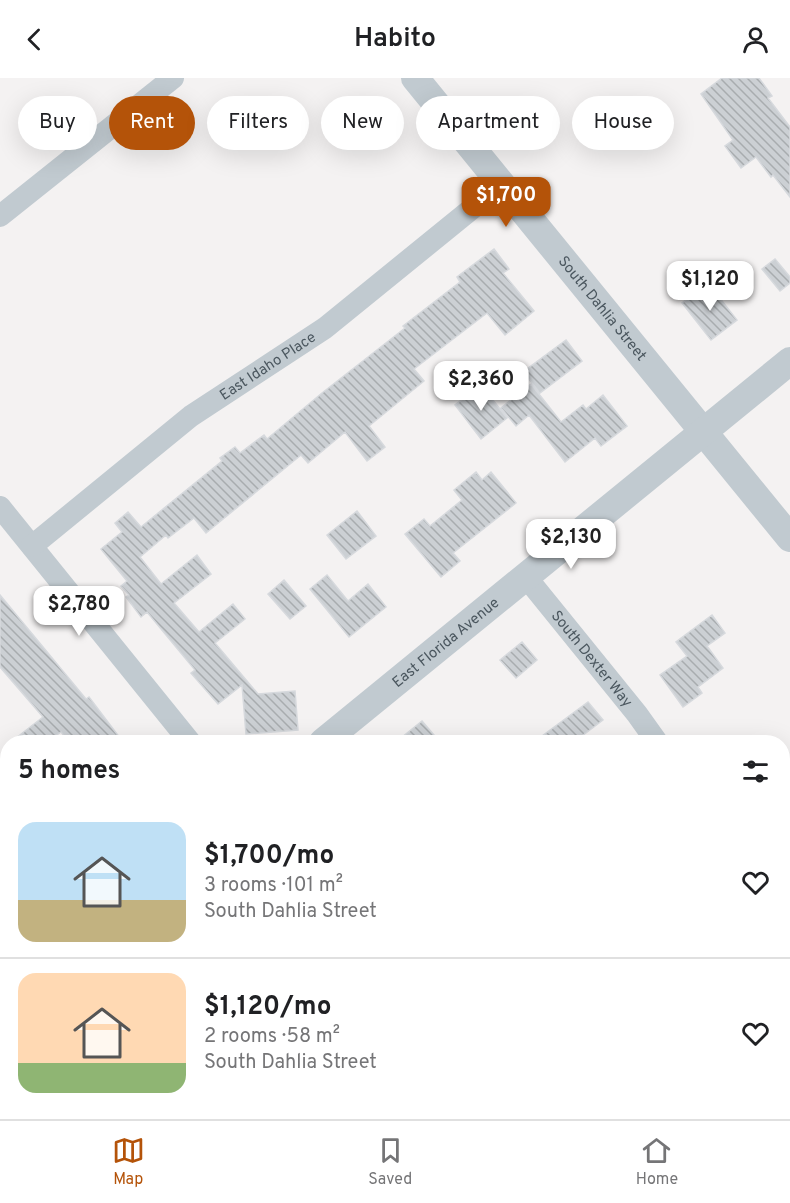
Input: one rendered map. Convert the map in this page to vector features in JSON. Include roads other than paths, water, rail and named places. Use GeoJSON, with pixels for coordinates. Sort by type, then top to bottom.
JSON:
{"type":"FeatureCollection","features":[{"type":"Feature","properties":{"kind":"street"},"geometry":{"type":"LineString","coordinates":[[0,216],[173,78]]}},
{"type":"Feature","properties":{"kind":"street","name":"South Dahlia Street"},"geometry":{"type":"LineString","coordinates":[[415,78],[790,538]]}},
{"type":"Feature","properties":{"kind":"street","name":"East Idaho Place"},"geometry":{"type":"LineString","coordinates":[[32,546],[190,416],[325,328],[501,184]]}},
{"type":"Feature","properties":{"kind":"street","name":"East Florida Avenue"},"geometry":{"type":"LineString","coordinates":[[332,735],[790,362]]}},
{"type":"Feature","properties":{"kind":"street"},"geometry":{"type":"LineString","coordinates":[[0,507],[184,735]]}},
{"type":"Feature","properties":{"kind":"street","name":"South Dexter Way"},"geometry":{"type":"LineString","coordinates":[[526,577],[652,735]]}}]}
